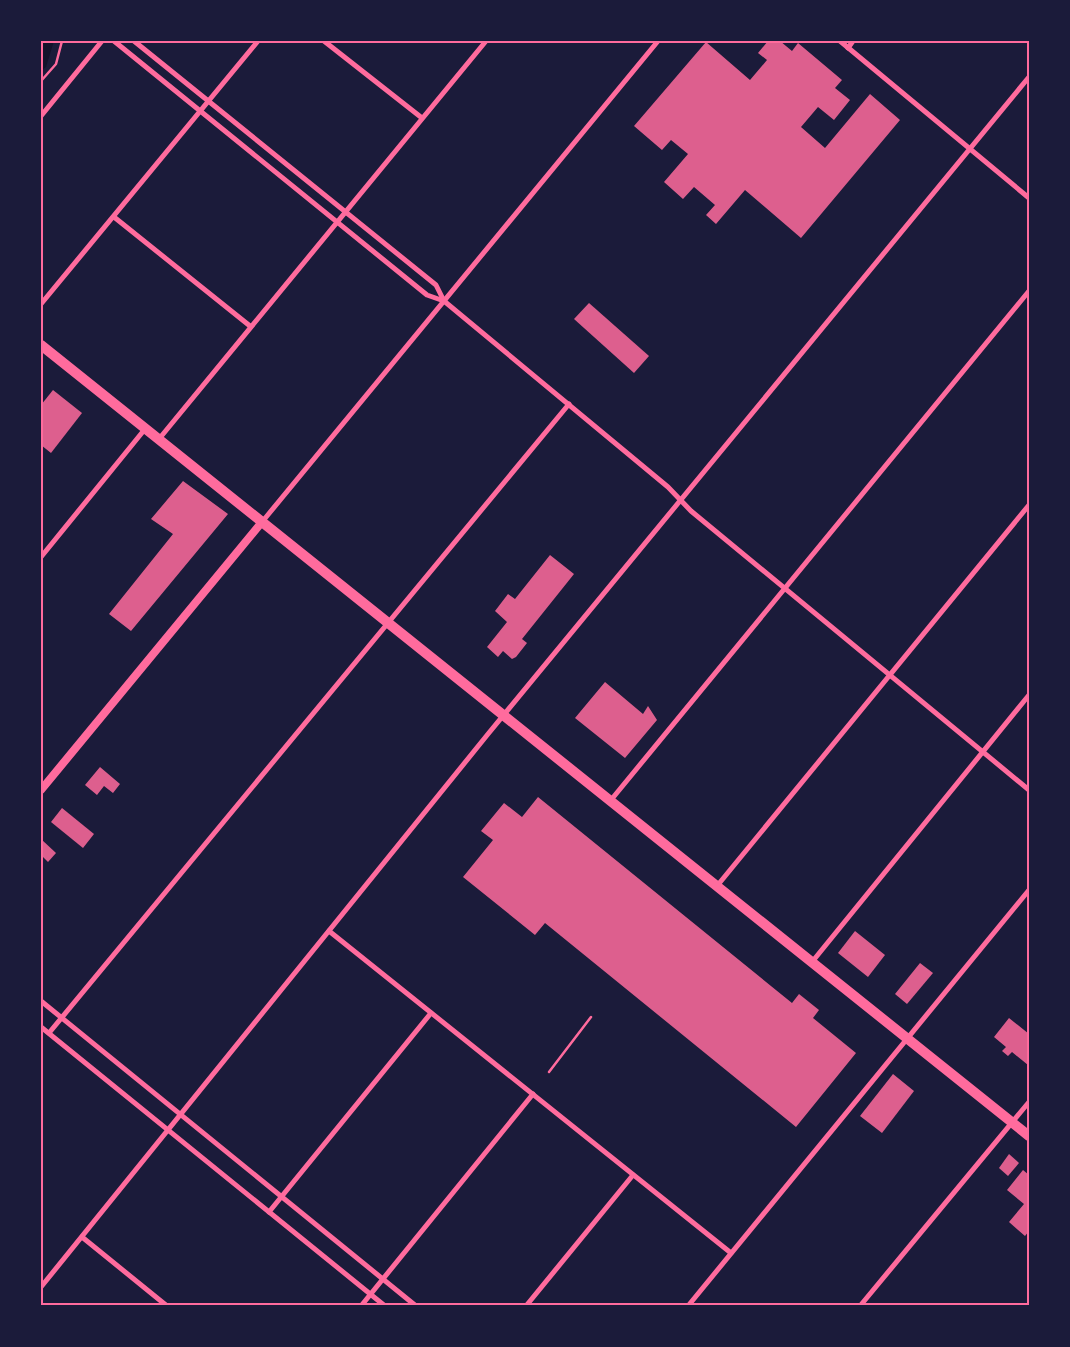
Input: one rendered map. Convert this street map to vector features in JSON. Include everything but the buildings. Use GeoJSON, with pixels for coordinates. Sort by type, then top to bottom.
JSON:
{"type":"FeatureCollection","features":[{"type":"Feature","properties":{"kind":"main road"},"geometry":{"type":"LineString","coordinates":[[41,345],[1029,1136]]}},
{"type":"Feature","properties":{"kind":"street"},"geometry":{"type":"LineString","coordinates":[[41,116],[102,41]]}},
{"type":"Feature","properties":{"kind":"street"},"geometry":{"type":"LineString","coordinates":[[114,41],[199,112],[428,295],[444,300]]}},
{"type":"Feature","properties":{"kind":"street"},"geometry":{"type":"LineString","coordinates":[[134,41],[436,285],[444,300],[668,487],[784,590],[1029,790]]}},
{"type":"Feature","properties":{"kind":"street"},"geometry":{"type":"LineString","coordinates":[[41,304],[258,41]]}},
{"type":"Feature","properties":{"kind":"street"},"geometry":{"type":"LineString","coordinates":[[324,41],[422,118]]}},
{"type":"Feature","properties":{"kind":"street"},"geometry":{"type":"LineString","coordinates":[[158,439],[486,41]]}},
{"type":"Feature","properties":{"kind":"street"},"geometry":{"type":"LineString","coordinates":[[41,790],[658,41]]}},
{"type":"Feature","properties":{"kind":"street"},"geometry":{"type":"LineString","coordinates":[[840,41],[1029,198]]}},
{"type":"Feature","properties":{"kind":"street"},"geometry":{"type":"LineString","coordinates":[[848,48],[853,41]]}},
{"type":"Feature","properties":{"kind":"street"},"geometry":{"type":"LineString","coordinates":[[41,1287],[504,715],[1029,77]]}},
{"type":"Feature","properties":{"kind":"street"},"geometry":{"type":"LineString","coordinates":[[114,217],[250,326]]}},
{"type":"Feature","properties":{"kind":"street"},"geometry":{"type":"LineString","coordinates":[[611,800],[1029,291]]}},
{"type":"Feature","properties":{"kind":"street"},"geometry":{"type":"LineString","coordinates":[[49,1033],[569,404]]}},
{"type":"Feature","properties":{"kind":"street"},"geometry":{"type":"LineString","coordinates":[[41,557],[145,429]]}},
{"type":"Feature","properties":{"kind":"street"},"geometry":{"type":"LineString","coordinates":[[717,886],[1029,505]]}},
{"type":"Feature","properties":{"kind":"street"},"geometry":{"type":"LineString","coordinates":[[812,962],[1029,695]]}},
{"type":"Feature","properties":{"kind":"street"},"geometry":{"type":"LineString","coordinates":[[688,1306],[1029,890]]}},
{"type":"Feature","properties":{"kind":"street"},"geometry":{"type":"LineString","coordinates":[[330,931],[731,1253]]}},
{"type":"Feature","properties":{"kind":"street"},"geometry":{"type":"LineString","coordinates":[[41,1001],[416,1306]]}},
{"type":"Feature","properties":{"kind":"street"},"geometry":{"type":"LineString","coordinates":[[269,1212],[431,1013]]}},
{"type":"Feature","properties":{"kind":"street"},"geometry":{"type":"LineString","coordinates":[[41,1026],[385,1306]]}},
{"type":"Feature","properties":{"kind":"street"},"geometry":{"type":"LineString","coordinates":[[361,1306],[533,1094]]}},
{"type":"Feature","properties":{"kind":"street"},"geometry":{"type":"LineString","coordinates":[[860,1306],[1029,1102]]}},
{"type":"Feature","properties":{"kind":"street"},"geometry":{"type":"LineString","coordinates":[[526,1306],[633,1175]]}},
{"type":"Feature","properties":{"kind":"street"},"geometry":{"type":"LineString","coordinates":[[82,1237],[167,1306]]}},
{"type":"Feature","properties":{"kind":"path"},"geometry":{"type":"LineString","coordinates":[[41,81],[56,64],[62,41]]}},
{"type":"Feature","properties":{"kind":"path"},"geometry":{"type":"LineString","coordinates":[[549,1072],[591,1017]]}},
{"type":"Feature","properties":{"kind":"shaded area"},"geometry":{"type":"Polygon","coordinates":[[[41,41],[54,41],[46,67],[41,71],[41,41]]]}}]}
